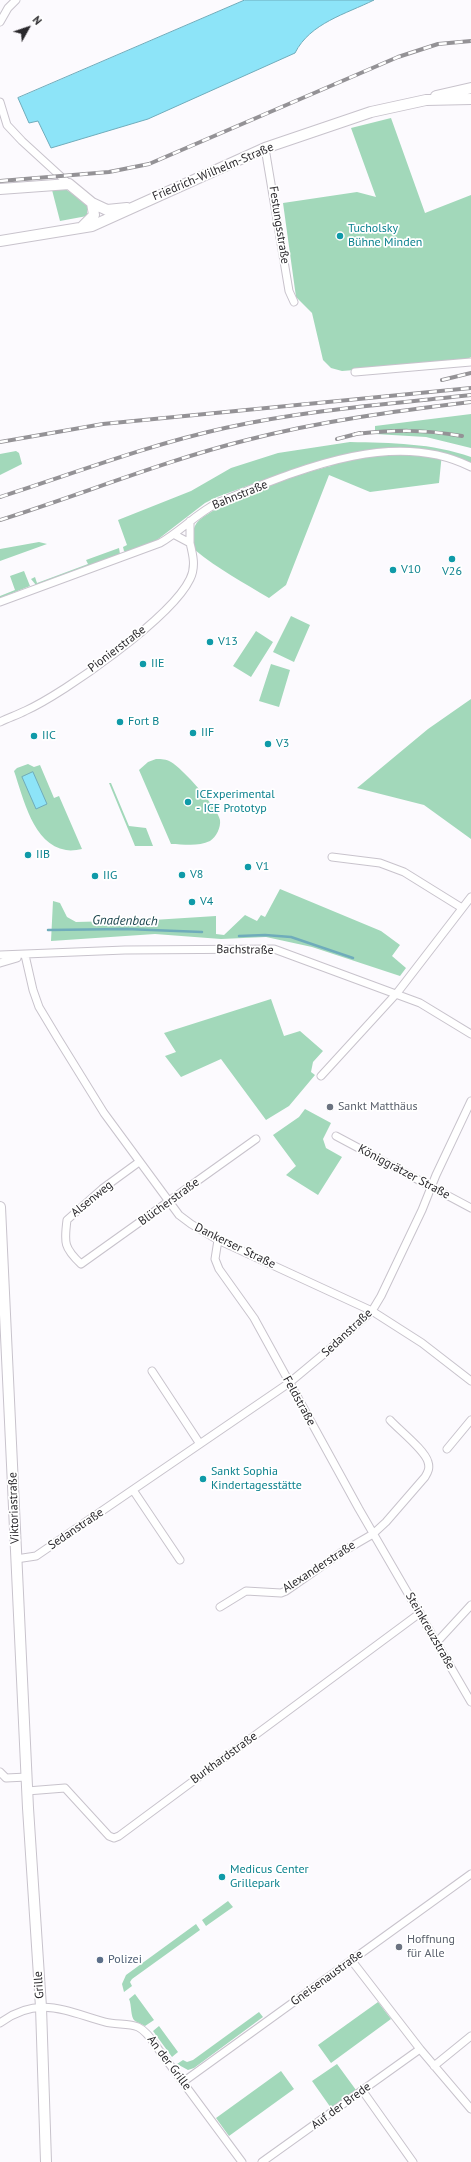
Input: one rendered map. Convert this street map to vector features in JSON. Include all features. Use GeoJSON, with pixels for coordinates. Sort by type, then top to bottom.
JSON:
{"type":"FeatureCollection","features":[{"type":"Feature","properties":{"kind":"main road","name":"Friedrich-Wilhelm-Straße"},"geometry":{"type":"LineString","coordinates":[[0,241],[82,226],[92,226],[265,148],[371,112],[426,100],[440,94],[471,88]]}},
{"type":"Feature","properties":{"kind":"main road","name":"Friedrich-Wilhelm-Straße"},"geometry":{"type":"LineString","coordinates":[[426,100],[471,99]]}},
{"type":"Feature","properties":{"kind":"main road"},"geometry":{"type":"LineString","coordinates":[[0,189],[69,184],[92,203],[107,210],[132,207]]}},
{"type":"Feature","properties":{"kind":"main road"},"geometry":{"type":"LineString","coordinates":[[82,226],[94,215],[92,203]]}},
{"type":"Feature","properties":{"kind":"main road","name":"Viktoriastraße"},"geometry":{"type":"LineString","coordinates":[[0,1207],[28,1808]]}},
{"type":"Feature","properties":{"kind":"main road","name":"Grille"},"geometry":{"type":"LineString","coordinates":[[28,1808],[41,2007],[46,2162]]}},
{"type":"Feature","properties":{"kind":"street"},"geometry":{"type":"LineString","coordinates":[[0,22],[8,8],[16,0]]}},
{"type":"Feature","properties":{"kind":"street"},"geometry":{"type":"LineString","coordinates":[[0,102],[7,125],[22,141],[69,184]]}},
{"type":"Feature","properties":{"kind":"street","name":"Festungsstraße"},"geometry":{"type":"LineString","coordinates":[[265,148],[289,292],[294,302]]}},
{"type":"Feature","properties":{"kind":"street"},"geometry":{"type":"LineString","coordinates":[[355,372],[471,362]]}},
{"type":"Feature","properties":{"kind":"street","name":"Bahnstraße"},"geometry":{"type":"LineString","coordinates":[[0,602],[139,553],[160,544],[175,535],[206,509],[219,502],[314,466],[363,454],[406,451],[458,460],[471,467]]}},
{"type":"Feature","properties":{"kind":"street","name":"Pionierstraße"},"geometry":{"type":"LineString","coordinates":[[0,722],[26,711],[68,685],[135,638],[159,616],[183,590],[190,579],[194,558],[190,543],[190,521]]}},
{"type":"Feature","properties":{"kind":"street"},"geometry":{"type":"LineString","coordinates":[[175,535],[190,543]]}},
{"type":"Feature","properties":{"kind":"street"},"geometry":{"type":"LineString","coordinates":[[332,857],[386,865],[404,872],[462,908]]}},
{"type":"Feature","properties":{"kind":"street"},"geometry":{"type":"LineString","coordinates":[[321,1076],[397,994],[408,976],[471,897]]}},
{"type":"Feature","properties":{"kind":"street","name":"Bachstraße"},"geometry":{"type":"LineString","coordinates":[[0,955],[125,950],[274,949],[420,1003],[471,1034]]}},
{"type":"Feature","properties":{"kind":"street","name":"Bachstraße"},"geometry":{"type":"LineString","coordinates":[[0,963],[24,955]]}},
{"type":"Feature","properties":{"kind":"street","name":"Dankerser Straße"},"geometry":{"type":"LineString","coordinates":[[24,955],[32,990],[39,1007],[104,1113],[139,1162],[180,1215],[191,1224],[218,1240],[372,1311],[422,1343],[471,1381]]}},
{"type":"Feature","properties":{"kind":"street","name":"Sedanstraße"},"geometry":{"type":"LineString","coordinates":[[16,1559],[36,1556],[289,1383],[372,1311],[381,1296],[422,1210],[430,1186],[471,1101]]}},
{"type":"Feature","properties":{"kind":"street","name":"Königgrätzer Straße"},"geometry":{"type":"LineString","coordinates":[[336,1136],[471,1208]]}},
{"type":"Feature","properties":{"kind":"street","name":"Blücherstraße"},"geometry":{"type":"LineString","coordinates":[[81,1264],[256,1139]]}},
{"type":"Feature","properties":{"kind":"street","name":"Alsenweg"},"geometry":{"type":"LineString","coordinates":[[81,1264],[69,1253],[64,1238],[67,1220],[102,1189],[139,1162]]}},
{"type":"Feature","properties":{"kind":"street","name":"Feldstraße"},"geometry":{"type":"LineString","coordinates":[[218,1240],[216,1259],[219,1269],[244,1302],[373,1534],[390,1561]]}},
{"type":"Feature","properties":{"kind":"street"},"geometry":{"type":"LineString","coordinates":[[152,1371],[200,1444]]}},
{"type":"Feature","properties":{"kind":"street","name":"Alexanderstraße"},"geometry":{"type":"LineString","coordinates":[[220,1607],[246,1591],[281,1593],[286,1591],[342,1552],[373,1534],[386,1522],[420,1483],[429,1469],[428,1461],[423,1454],[390,1420]]}},
{"type":"Feature","properties":{"kind":"street"},"geometry":{"type":"LineString","coordinates":[[447,1449],[471,1420]]}},
{"type":"Feature","properties":{"kind":"street"},"geometry":{"type":"LineString","coordinates":[[133,1490],[180,1560]]}},
{"type":"Feature","properties":{"kind":"street","name":"Steinkreuzstraße"},"geometry":{"type":"LineString","coordinates":[[390,1561],[471,1702]]}},
{"type":"Feature","properties":{"kind":"street"},"geometry":{"type":"LineString","coordinates":[[437,1642],[471,1605]]}},
{"type":"Feature","properties":{"kind":"street","name":"Burkhardstraße"},"geometry":{"type":"LineString","coordinates":[[27,1791],[65,1788],[109,1836],[114,1838],[119,1836],[420,1613]]}},
{"type":"Feature","properties":{"kind":"street"},"geometry":{"type":"LineString","coordinates":[[0,1772],[6,1778],[26,1777]]}},
{"type":"Feature","properties":{"kind":"street","name":"Gneisenaustraße"},"geometry":{"type":"LineString","coordinates":[[183,2082],[471,1874]]}},
{"type":"Feature","properties":{"kind":"street"},"geometry":{"type":"LineString","coordinates":[[352,1961],[420,2049],[471,2109]]}},
{"type":"Feature","properties":{"kind":"street","name":"An der Grille"},"geometry":{"type":"LineString","coordinates":[[0,2023],[12,2014],[26,2008],[41,2007],[67,2009],[106,2022],[138,2026],[145,2032],[242,2162]]}},
{"type":"Feature","properties":{"kind":"street"},"geometry":{"type":"LineString","coordinates":[[434,2066],[471,2036]]}},
{"type":"Feature","properties":{"kind":"street","name":"Auf der Brede"},"geometry":{"type":"LineString","coordinates":[[262,2162],[420,2049]]}},
{"type":"Feature","properties":{"kind":"street"},"geometry":{"type":"LineString","coordinates":[[362,2090],[413,2162]]}},
{"type":"Feature","properties":{"kind":"green space"},"geometry":{"type":"Polygon","coordinates":[[[391,118],[425,213],[471,195],[471,357],[464,361],[342,371],[331,368],[323,360],[312,313],[296,297],[283,203],[357,192],[376,197],[351,128],[391,118]]]}},
{"type":"Feature","properties":{"kind":"green space"},"geometry":{"type":"Polygon","coordinates":[[[52,190],[67,190],[87,205],[87,216],[60,221],[52,190]]]}},
{"type":"Feature","properties":{"kind":"green space"},"geometry":{"type":"Polygon","coordinates":[[[471,414],[471,448],[426,437],[375,434],[375,426],[471,414]]]}},
{"type":"Feature","properties":{"kind":"green space"},"geometry":{"type":"Polygon","coordinates":[[[350,442],[426,446],[456,452],[471,457],[471,463],[442,453],[439,483],[370,492],[329,475],[286,585],[269,598],[222,570],[195,550],[193,537],[194,527],[205,516],[219,508],[259,490],[301,474],[331,466],[332,459],[305,465],[217,497],[205,503],[157,540],[127,553],[124,551],[123,547],[127,545],[118,520],[191,491],[231,468],[278,453],[350,442]]]}},
{"type":"Feature","properties":{"kind":"green space"},"geometry":{"type":"Polygon","coordinates":[[[16,451],[19,453],[22,464],[0,475],[0,454],[16,451]]]}},
{"type":"Feature","properties":{"kind":"green space"},"geometry":{"type":"Polygon","coordinates":[[[39,542],[47,544],[0,561],[0,549],[39,542]]]}},
{"type":"Feature","properties":{"kind":"green space"},"geometry":{"type":"Polygon","coordinates":[[[119,548],[120,554],[118,556],[36,585],[31,579],[35,577],[37,583],[88,564],[86,560],[119,548]]]}},
{"type":"Feature","properties":{"kind":"green space"},"geometry":{"type":"Polygon","coordinates":[[[24,571],[30,586],[0,598],[0,596],[15,590],[10,576],[24,571]]]}},
{"type":"Feature","properties":{"kind":"green space"},"geometry":{"type":"Polygon","coordinates":[[[291,616],[310,625],[294,662],[273,652],[291,616]]]}},
{"type":"Feature","properties":{"kind":"green space"},"geometry":{"type":"Polygon","coordinates":[[[256,631],[273,642],[251,677],[233,666],[256,631]]]}},
{"type":"Feature","properties":{"kind":"green space"},"geometry":{"type":"Polygon","coordinates":[[[271,664],[290,670],[279,707],[259,701],[271,664]]]}},
{"type":"Feature","properties":{"kind":"green space"},"geometry":{"type":"Polygon","coordinates":[[[471,699],[471,839],[424,805],[357,788],[428,729],[471,699]]]}},
{"type":"Feature","properties":{"kind":"green space"},"geometry":{"type":"Polygon","coordinates":[[[156,759],[167,760],[183,772],[199,789],[218,814],[220,826],[218,832],[210,841],[196,845],[171,844],[139,770],[148,762],[156,759]]]}},
{"type":"Feature","properties":{"kind":"green space"},"geometry":{"type":"Polygon","coordinates":[[[28,764],[34,767],[40,765],[54,798],[59,796],[82,849],[68,850],[55,846],[45,839],[37,830],[26,806],[14,771],[17,768],[28,764]]]}},
{"type":"Feature","properties":{"kind":"green space"},"geometry":{"type":"Polygon","coordinates":[[[109,783],[111,783],[129,826],[146,828],[153,846],[135,846],[109,783]]]}},
{"type":"Feature","properties":{"kind":"green space"},"geometry":{"type":"Polygon","coordinates":[[[280,889],[381,931],[400,945],[392,956],[406,968],[400,976],[312,947],[266,937],[221,939],[155,934],[51,941],[53,901],[60,903],[67,917],[76,922],[153,920],[216,916],[216,934],[224,935],[245,915],[257,921],[261,915],[265,917],[280,889]]]}},
{"type":"Feature","properties":{"kind":"green space"},"geometry":{"type":"Polygon","coordinates":[[[271,999],[284,1036],[300,1031],[323,1051],[313,1062],[311,1072],[315,1075],[289,1106],[266,1120],[221,1059],[181,1077],[165,1056],[176,1052],[164,1033],[271,999]]]}},
{"type":"Feature","properties":{"kind":"green space"},"geometry":{"type":"Polygon","coordinates":[[[305,1109],[331,1123],[323,1139],[326,1148],[342,1157],[318,1195],[286,1175],[296,1166],[273,1135],[299,1117],[305,1109]]]}},
{"type":"Feature","properties":{"kind":"green space"},"geometry":{"type":"Polygon","coordinates":[[[228,1901],[233,1907],[206,1926],[202,1920],[228,1901]]]}},
{"type":"Feature","properties":{"kind":"green space"},"geometry":{"type":"Polygon","coordinates":[[[196,1924],[200,1930],[132,1979],[130,1982],[132,1986],[124,1992],[122,1984],[126,1975],[196,1924]]]}},
{"type":"Feature","properties":{"kind":"green space"},"geometry":{"type":"Polygon","coordinates":[[[135,1994],[154,2020],[145,2026],[135,2021],[132,2017],[129,1999],[135,1994]]]}},
{"type":"Feature","properties":{"kind":"green space"},"geometry":{"type":"Polygon","coordinates":[[[378,2002],[391,2019],[331,2063],[318,2045],[378,2002]]]}},
{"type":"Feature","properties":{"kind":"green space"},"geometry":{"type":"Polygon","coordinates":[[[259,2012],[263,2017],[194,2068],[188,2070],[177,2064],[183,2060],[187,2062],[193,2060],[259,2012]]]}},
{"type":"Feature","properties":{"kind":"green space"},"geometry":{"type":"Polygon","coordinates":[[[159,2026],[178,2052],[172,2057],[153,2031],[159,2026]]]}},
{"type":"Feature","properties":{"kind":"green space"},"geometry":{"type":"Polygon","coordinates":[[[337,2064],[356,2090],[331,2108],[312,2081],[337,2064]]]}},
{"type":"Feature","properties":{"kind":"green space"},"geometry":{"type":"Polygon","coordinates":[[[281,2071],[294,2089],[229,2136],[216,2118],[281,2071]]]}},
{"type":"Feature","properties":{"kind":"water"},"geometry":{"type":"Polygon","coordinates":[[[245,0],[374,0],[330,20],[319,27],[310,34],[295,53],[148,119],[51,148],[38,121],[29,123],[18,98],[245,0]]]}},
{"type":"Feature","properties":{"kind":"water"},"geometry":{"type":"Polygon","coordinates":[[[33,772],[47,804],[36,809],[22,777],[33,772]]]}},
{"type":"Feature","properties":{"kind":"waterway","name":"Gnadenbach"},"geometry":{"type":"LineString","coordinates":[[48,930],[126,929],[202,932]]}},
{"type":"Feature","properties":{"kind":"waterway","name":"Gnadenbach"},"geometry":{"type":"LineString","coordinates":[[239,936],[265,935],[291,937],[353,958]]}},
{"type":"Feature","properties":{"kind":"railway"},"geometry":{"type":"LineString","coordinates":[[0,181],[109,172],[149,164],[398,57],[438,44],[471,41]]}},
{"type":"Feature","properties":{"kind":"railway"},"geometry":{"type":"LineString","coordinates":[[442,380],[471,373]]}},
{"type":"Feature","properties":{"kind":"railway"},"geometry":{"type":"LineString","coordinates":[[0,442],[103,424],[471,388]]}},
{"type":"Feature","properties":{"kind":"railway"},"geometry":{"type":"LineString","coordinates":[[0,497],[140,451],[225,428],[317,412],[471,395]]}},
{"type":"Feature","properties":{"kind":"railway"},"geometry":{"type":"LineString","coordinates":[[0,520],[154,468],[216,448],[247,440],[331,422],[471,402]]}},
{"type":"Feature","properties":{"kind":"railway"},"geometry":{"type":"LineString","coordinates":[[355,434],[408,431],[434,432],[462,436]]}},
{"type":"Feature","properties":{"kind":"railway"},"geometry":{"type":"LineString","coordinates":[[337,439],[360,433]]}},
{"type":"Feature","properties":{"kind":"place","name":"Tucholsky Bühne Minden"},"geometry":{"type":"Point","coordinates":[340,236]}},
{"type":"Feature","properties":{"kind":"place","name":"V26"},"geometry":{"type":"Point","coordinates":[452,559]}},
{"type":"Feature","properties":{"kind":"place","name":"V10"},"geometry":{"type":"Point","coordinates":[393,570]}},
{"type":"Feature","properties":{"kind":"place","name":"V13"},"geometry":{"type":"Point","coordinates":[210,642]}},
{"type":"Feature","properties":{"kind":"place","name":"IIE"},"geometry":{"type":"Point","coordinates":[143,664]}},
{"type":"Feature","properties":{"kind":"place","name":"Fort B"},"geometry":{"type":"Point","coordinates":[120,722]}},
{"type":"Feature","properties":{"kind":"place","name":"IIF"},"geometry":{"type":"Point","coordinates":[193,733]}},
{"type":"Feature","properties":{"kind":"place","name":"IIC"},"geometry":{"type":"Point","coordinates":[34,736]}},
{"type":"Feature","properties":{"kind":"place","name":"V3"},"geometry":{"type":"Point","coordinates":[268,744]}},
{"type":"Feature","properties":{"kind":"place","name":"ICExperimental - ICE Prototyp"},"geometry":{"type":"Point","coordinates":[188,802]}},
{"type":"Feature","properties":{"kind":"place","name":"IIB"},"geometry":{"type":"Point","coordinates":[28,855]}},
{"type":"Feature","properties":{"kind":"place","name":"V1"},"geometry":{"type":"Point","coordinates":[248,867]}},
{"type":"Feature","properties":{"kind":"place","name":"V8"},"geometry":{"type":"Point","coordinates":[182,875]}},
{"type":"Feature","properties":{"kind":"place","name":"IIG"},"geometry":{"type":"Point","coordinates":[95,876]}},
{"type":"Feature","properties":{"kind":"place","name":"V4"},"geometry":{"type":"Point","coordinates":[192,902]}},
{"type":"Feature","properties":{"kind":"place","name":"Sankt Matthäus"},"geometry":{"type":"Point","coordinates":[330,1107]}},
{"type":"Feature","properties":{"kind":"place","name":"Sankt Sophia Kindertagesstätte"},"geometry":{"type":"Point","coordinates":[203,1479]}},
{"type":"Feature","properties":{"kind":"place","name":"Medicus Center Grillepark"},"geometry":{"type":"Point","coordinates":[222,1877]}},
{"type":"Feature","properties":{"kind":"place","name":"Hoffnung für Alle"},"geometry":{"type":"Point","coordinates":[399,1947]}},
{"type":"Feature","properties":{"kind":"place","name":"Polizei"},"geometry":{"type":"Point","coordinates":[100,1960]}}]}
